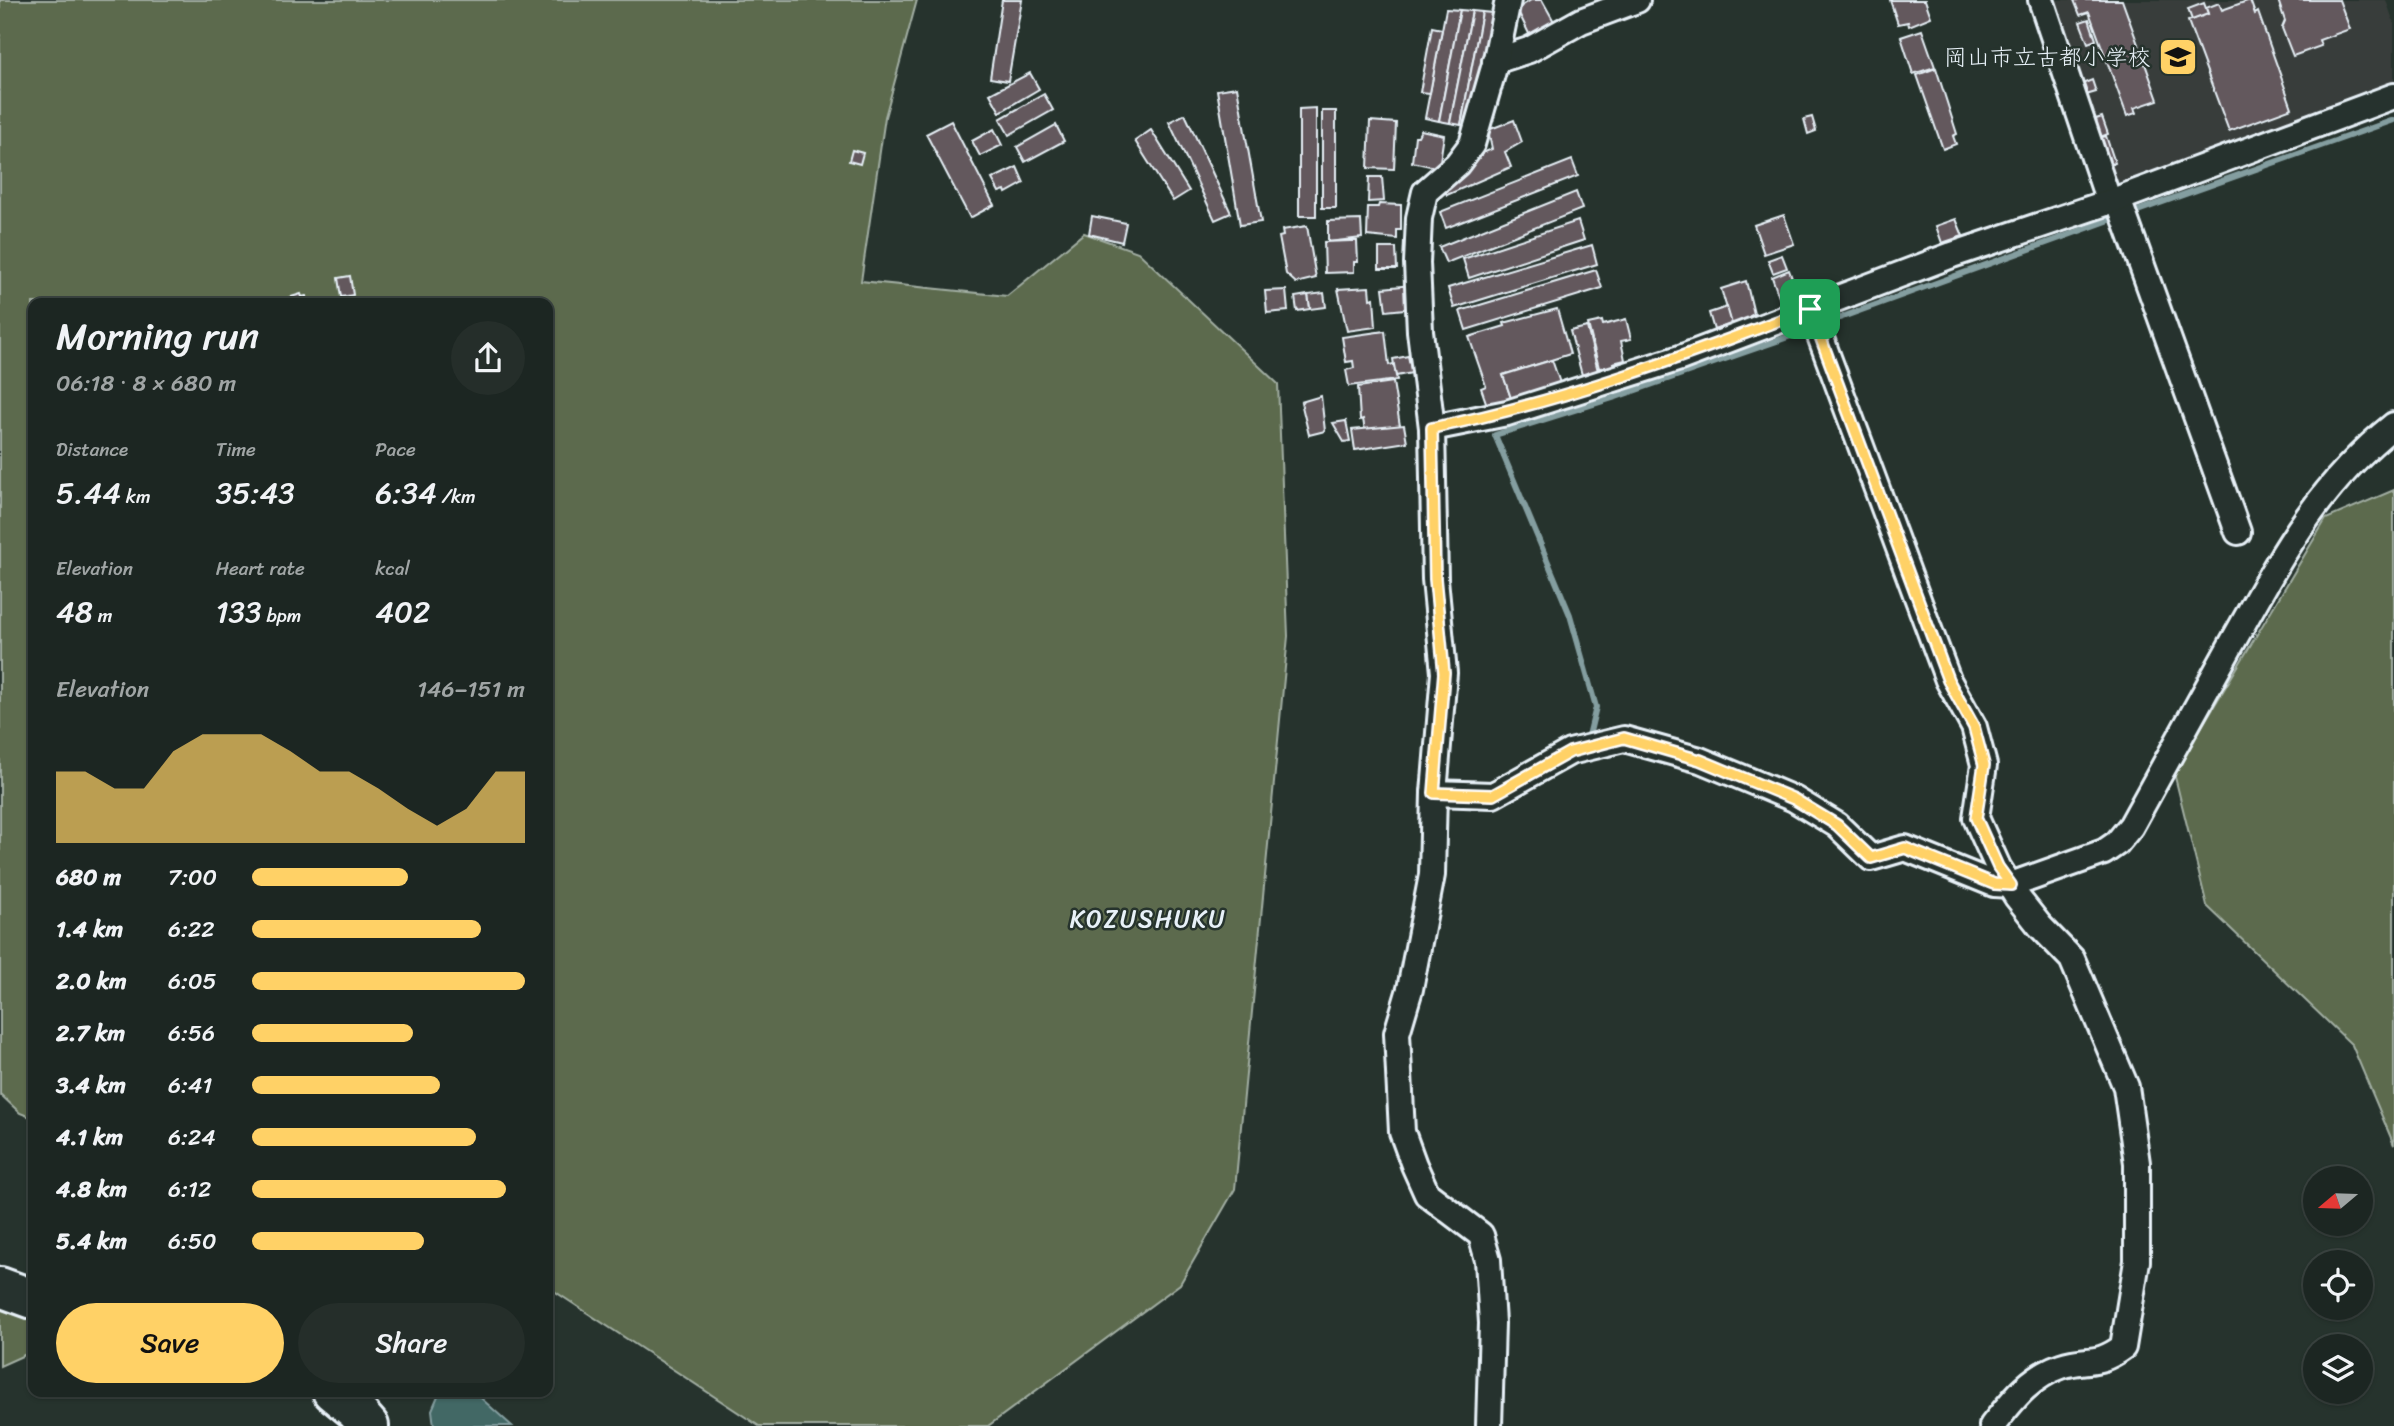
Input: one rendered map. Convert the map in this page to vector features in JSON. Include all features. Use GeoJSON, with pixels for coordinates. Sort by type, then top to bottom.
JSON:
{"type":"FeatureCollection","features":[{"type":"Feature","properties":{"kind":"main road"},"geometry":{"type":"LineString","coordinates":[[0,1287],[28,1297]]}},
{"type":"Feature","properties":{"kind":"main road"},"geometry":{"type":"LineString","coordinates":[[339,1397],[369,1426]]}},
{"type":"Feature","properties":{"kind":"street"},"geometry":{"type":"LineString","coordinates":[[1489,1426],[1492,1323],[1488,1260],[1481,1235],[1427,1194],[1402,1132],[1397,1033],[1410,989],[1432,875],[1434,793],[1444,673],[1435,579],[1432,428],[1420,331],[1419,218],[1425,192],[1457,164],[1472,144],[1495,61],[1508,0]]}},
{"type":"Feature","properties":{"kind":"street"},"geometry":{"type":"LineString","coordinates":[[1495,61],[1529,50],[1581,21],[1637,0]]}},
{"type":"Feature","properties":{"kind":"street"},"geometry":{"type":"LineString","coordinates":[[2041,0],[2238,532]]}},
{"type":"Feature","properties":{"kind":"street"},"geometry":{"type":"LineString","coordinates":[[1432,428],[1519,409],[1681,358],[1952,255],[2119,209],[2394,96]]}},
{"type":"Feature","properties":{"kind":"street"},"geometry":{"type":"LineString","coordinates":[[1810,309],[1948,680],[1974,727],[1984,765],[1976,818],[1998,867],[2040,926],[2072,959],[2126,1087],[2137,1163],[2137,1261],[2123,1347],[2096,1363],[2063,1365],[2035,1378],[2020,1391],[1992,1426]]}},
{"type":"Feature","properties":{"kind":"street"},"geometry":{"type":"LineString","coordinates":[[1434,793],[1493,795],[1570,752],[1624,738],[1700,760],[1794,799],[1837,825],[1871,858],[1905,848],[1994,884],[2011,885],[2104,852],[2117,843],[2131,826],[2284,551],[2328,486],[2353,459],[2394,425]]}},
{"type":"Feature","properties":{"kind":"shaded area","name":"岡山市立古都小学校"},"geometry":{"type":"Polygon","coordinates":[[[2050,0],[2386,0],[2394,23],[2394,82],[2120,183],[2111,179],[2050,0]]]}},
{"type":"Feature","properties":{"kind":"green space"},"geometry":{"type":"Polygon","coordinates":[[[0,0],[917,0],[885,117],[861,281],[1007,296],[1084,233],[1138,252],[1278,384],[1288,636],[1235,1189],[1180,1284],[988,1426],[759,1426],[553,1290],[553,298],[28,298],[28,1116],[20,1113],[0,1094],[0,0]]]}},
{"type":"Feature","properties":{"kind":"green space"},"geometry":{"type":"Polygon","coordinates":[[[2394,490],[2394,1145],[2352,1045],[2207,906],[2174,773],[2326,519],[2394,490]]]}},
{"type":"Feature","properties":{"kind":"green space"},"geometry":{"type":"Polygon","coordinates":[[[0,1301],[28,1313],[28,1353],[0,1366],[0,1301]]]}},
{"type":"Feature","properties":{"kind":"water"},"geometry":{"type":"Polygon","coordinates":[[[437,1397],[480,1397],[512,1426],[434,1426],[432,1410],[437,1397]]]}},
{"type":"Feature","properties":{"kind":"building"},"geometry":{"type":"Polygon","coordinates":[[[1002,0],[1022,0],[1008,81],[990,78],[1002,0]]]}},
{"type":"Feature","properties":{"kind":"building"},"geometry":{"type":"Polygon","coordinates":[[[1531,0],[1542,0],[1556,25],[1531,38],[1517,9],[1531,0]]]}},
{"type":"Feature","properties":{"kind":"building"},"geometry":{"type":"Polygon","coordinates":[[[1890,0],[1925,0],[1931,17],[1909,26],[1908,22],[1898,24],[1890,0]]]}},
{"type":"Feature","properties":{"kind":"building"},"geometry":{"type":"Polygon","coordinates":[[[2074,0],[2122,0],[2158,100],[2134,108],[2136,113],[2127,116],[2089,12],[2080,15],[2074,0]]]}},
{"type":"Feature","properties":{"kind":"building"},"geometry":{"type":"Polygon","coordinates":[[[2250,0],[2255,14],[2258,12],[2292,108],[2229,131],[2188,21],[2208,14],[2206,8],[2219,3],[2222,10],[2250,0]]]}},
{"type":"Feature","properties":{"kind":"building"},"geometry":{"type":"Polygon","coordinates":[[[2278,0],[2339,0],[2350,29],[2319,40],[2321,46],[2293,56],[2282,28],[2285,21],[2278,0]]]}},
{"type":"Feature","properties":{"kind":"building"},"geometry":{"type":"Polygon","coordinates":[[[2204,3],[2208,14],[2192,20],[2188,9],[2204,3]]]}},
{"type":"Feature","properties":{"kind":"building"},"geometry":{"type":"Polygon","coordinates":[[[1446,9],[1460,10],[1439,121],[1425,118],[1446,9]]]}},
{"type":"Feature","properties":{"kind":"building"},"geometry":{"type":"Polygon","coordinates":[[[1460,10],[1472,11],[1450,123],[1439,121],[1460,10]]]}},
{"type":"Feature","properties":{"kind":"building"},"geometry":{"type":"Polygon","coordinates":[[[1472,11],[1482,12],[1461,125],[1450,123],[1472,11]]]}},
{"type":"Feature","properties":{"kind":"building"},"geometry":{"type":"Polygon","coordinates":[[[1482,12],[1492,13],[1471,127],[1461,125],[1482,12]]]}},
{"type":"Feature","properties":{"kind":"building"},"geometry":{"type":"Polygon","coordinates":[[[2089,19],[2096,40],[2088,43],[2080,22],[2089,19]]]}},
{"type":"Feature","properties":{"kind":"building"},"geometry":{"type":"Polygon","coordinates":[[[1432,27],[1442,29],[1430,93],[1420,92],[1432,27]]]}},
{"type":"Feature","properties":{"kind":"building"},"geometry":{"type":"Polygon","coordinates":[[[1922,30],[1935,67],[1913,74],[1901,37],[1922,30]]]}},
{"type":"Feature","properties":{"kind":"building"},"geometry":{"type":"Polygon","coordinates":[[[1936,68],[1957,134],[1953,136],[1956,144],[1943,149],[1917,75],[1936,68]]]}},
{"type":"Feature","properties":{"kind":"building"},"geometry":{"type":"Polygon","coordinates":[[[1030,73],[1039,89],[1000,112],[990,94],[1030,73]]]}},
{"type":"Feature","properties":{"kind":"building"},"geometry":{"type":"Polygon","coordinates":[[[2092,80],[2096,92],[2086,95],[2082,84],[2092,80]]]}},
{"type":"Feature","properties":{"kind":"building"},"geometry":{"type":"Polygon","coordinates":[[[1237,87],[1261,222],[1240,225],[1217,90],[1237,87]]]}},
{"type":"Feature","properties":{"kind":"building"},"geometry":{"type":"Polygon","coordinates":[[[1044,94],[1053,110],[1009,135],[1000,119],[1044,94]]]}},
{"type":"Feature","properties":{"kind":"building"},"geometry":{"type":"Polygon","coordinates":[[[1316,108],[1316,216],[1299,216],[1299,109],[1316,108]]]}},
{"type":"Feature","properties":{"kind":"building"},"geometry":{"type":"Polygon","coordinates":[[[1322,111],[1336,111],[1336,208],[1322,208],[1322,111]]]}},
{"type":"Feature","properties":{"kind":"building"},"geometry":{"type":"Polygon","coordinates":[[[1185,114],[1231,213],[1215,220],[1169,122],[1185,114]]]}},
{"type":"Feature","properties":{"kind":"building"},"geometry":{"type":"Polygon","coordinates":[[[1812,117],[1816,131],[1808,134],[1804,119],[1812,117]]]}},
{"type":"Feature","properties":{"kind":"building"},"geometry":{"type":"Polygon","coordinates":[[[2102,117],[2108,134],[2098,138],[2093,120],[2102,117]]]}},
{"type":"Feature","properties":{"kind":"building"},"geometry":{"type":"Polygon","coordinates":[[[1514,120],[1522,142],[1505,152],[1511,167],[1447,195],[1443,187],[1476,156],[1492,149],[1488,130],[1514,120]]]}},
{"type":"Feature","properties":{"kind":"building"},"geometry":{"type":"Polygon","coordinates":[[[951,121],[994,205],[970,218],[926,134],[951,121]]]}},
{"type":"Feature","properties":{"kind":"building"},"geometry":{"type":"Polygon","coordinates":[[[1370,121],[1396,123],[1394,169],[1368,168],[1370,121]]]}},
{"type":"Feature","properties":{"kind":"building"},"geometry":{"type":"Polygon","coordinates":[[[1056,125],[1064,141],[1025,162],[1017,147],[1056,125]]]}},
{"type":"Feature","properties":{"kind":"building"},"geometry":{"type":"Polygon","coordinates":[[[994,129],[1002,145],[980,156],[972,141],[994,129]]]}},
{"type":"Feature","properties":{"kind":"building"},"geometry":{"type":"Polygon","coordinates":[[[1151,130],[1189,191],[1173,201],[1135,141],[1151,130]]]}},
{"type":"Feature","properties":{"kind":"building"},"geometry":{"type":"Polygon","coordinates":[[[1421,130],[1444,135],[1439,168],[1412,162],[1415,136],[1418,136],[1421,130]]]}},
{"type":"Feature","properties":{"kind":"building"},"geometry":{"type":"Polygon","coordinates":[[[2106,136],[2115,163],[2108,166],[2099,138],[2106,136]]]}},
{"type":"Feature","properties":{"kind":"building"},"geometry":{"type":"Polygon","coordinates":[[[852,150],[863,153],[860,164],[849,161],[852,150]]]}},
{"type":"Feature","properties":{"kind":"building"},"geometry":{"type":"Polygon","coordinates":[[[1572,160],[1578,176],[1446,228],[1440,212],[1572,160]]]}},
{"type":"Feature","properties":{"kind":"building"},"geometry":{"type":"Polygon","coordinates":[[[1017,167],[1024,183],[1006,193],[1005,190],[999,192],[992,179],[1017,167]]]}},
{"type":"Feature","properties":{"kind":"building"},"geometry":{"type":"Polygon","coordinates":[[[1369,177],[1382,177],[1384,201],[1368,202],[1369,177]]]}},
{"type":"Feature","properties":{"kind":"building"},"geometry":{"type":"Polygon","coordinates":[[[1576,192],[1582,209],[1446,263],[1439,247],[1576,192]]]}},
{"type":"Feature","properties":{"kind":"building"},"geometry":{"type":"Polygon","coordinates":[[[1379,204],[1401,205],[1401,230],[1397,230],[1397,239],[1367,236],[1368,207],[1378,207],[1379,204]]]}},
{"type":"Feature","properties":{"kind":"building"},"geometry":{"type":"Polygon","coordinates":[[[1784,215],[1794,244],[1764,254],[1754,225],[1784,215]]]}},
{"type":"Feature","properties":{"kind":"building"},"geometry":{"type":"Polygon","coordinates":[[[1092,216],[1126,223],[1122,242],[1089,234],[1092,216]]]}},
{"type":"Feature","properties":{"kind":"building"},"geometry":{"type":"Polygon","coordinates":[[[1956,219],[1963,236],[1942,243],[1936,226],[1956,219]]]}},
{"type":"Feature","properties":{"kind":"building"},"geometry":{"type":"Polygon","coordinates":[[[1361,220],[1362,238],[1328,242],[1328,221],[1361,220]]]}},
{"type":"Feature","properties":{"kind":"building"},"geometry":{"type":"Polygon","coordinates":[[[1578,221],[1584,240],[1469,278],[1463,259],[1578,221]]]}},
{"type":"Feature","properties":{"kind":"building"},"geometry":{"type":"Polygon","coordinates":[[[1307,226],[1316,278],[1296,283],[1286,274],[1279,237],[1283,236],[1282,230],[1307,226]]]}},
{"type":"Feature","properties":{"kind":"building"},"geometry":{"type":"Polygon","coordinates":[[[1357,241],[1358,262],[1354,262],[1354,272],[1325,273],[1324,242],[1357,241]]]}},
{"type":"Feature","properties":{"kind":"building"},"geometry":{"type":"Polygon","coordinates":[[[1592,245],[1597,264],[1454,308],[1448,288],[1592,245]]]}},
{"type":"Feature","properties":{"kind":"building"},"geometry":{"type":"Polygon","coordinates":[[[1379,248],[1396,248],[1397,269],[1379,269],[1379,248]]]}},
{"type":"Feature","properties":{"kind":"building"},"geometry":{"type":"Polygon","coordinates":[[[1782,255],[1787,268],[1773,273],[1768,260],[1782,255]]]}},
{"type":"Feature","properties":{"kind":"building"},"geometry":{"type":"Polygon","coordinates":[[[1596,270],[1602,288],[1466,330],[1460,311],[1596,270]]]}},
{"type":"Feature","properties":{"kind":"building"},"geometry":{"type":"Polygon","coordinates":[[[1789,270],[1799,297],[1781,303],[1772,277],[1789,270]]]}},
{"type":"Feature","properties":{"kind":"building"},"geometry":{"type":"Polygon","coordinates":[[[350,276],[353,295],[341,297],[338,278],[350,276]]]}},
{"type":"Feature","properties":{"kind":"building"},"geometry":{"type":"Polygon","coordinates":[[[1746,281],[1754,314],[1750,316],[1751,319],[1732,325],[1721,289],[1746,281]]]}},
{"type":"Feature","properties":{"kind":"building"},"geometry":{"type":"Polygon","coordinates":[[[1411,285],[1414,308],[1386,311],[1383,288],[1411,285]]]}},
{"type":"Feature","properties":{"kind":"building"},"geometry":{"type":"Polygon","coordinates":[[[1369,287],[1370,299],[1374,298],[1376,327],[1347,331],[1338,289],[1369,287]]]}},
{"type":"Feature","properties":{"kind":"building"},"geometry":{"type":"Polygon","coordinates":[[[1286,290],[1288,311],[1267,313],[1265,291],[1286,290]]]}},
{"type":"Feature","properties":{"kind":"building"},"geometry":{"type":"Polygon","coordinates":[[[1324,293],[1326,307],[1310,309],[1308,295],[1324,293]]]}},
{"type":"Feature","properties":{"kind":"building"},"geometry":{"type":"Polygon","coordinates":[[[301,294],[307,298],[288,298],[301,294]]]}},
{"type":"Feature","properties":{"kind":"building"},"geometry":{"type":"Polygon","coordinates":[[[1308,295],[1310,309],[1297,311],[1295,297],[1308,295]]]}},
{"type":"Feature","properties":{"kind":"building"},"geometry":{"type":"Polygon","coordinates":[[[1727,307],[1732,324],[1714,330],[1709,313],[1727,307]]]}},
{"type":"Feature","properties":{"kind":"building"},"geometry":{"type":"Polygon","coordinates":[[[1557,309],[1570,354],[1503,375],[1512,401],[1488,408],[1481,388],[1486,386],[1469,337],[1505,326],[1504,323],[1557,309]]]}},
{"type":"Feature","properties":{"kind":"building"},"geometry":{"type":"Polygon","coordinates":[[[1626,319],[1631,339],[1621,341],[1625,360],[1613,363],[1614,367],[1599,368],[1588,324],[1602,321],[1603,325],[1626,319]]]}},
{"type":"Feature","properties":{"kind":"building"},"geometry":{"type":"Polygon","coordinates":[[[1587,327],[1598,371],[1582,375],[1570,331],[1587,327]]]}},
{"type":"Feature","properties":{"kind":"building"},"geometry":{"type":"Polygon","coordinates":[[[1385,331],[1389,365],[1394,364],[1397,380],[1349,386],[1346,370],[1354,368],[1353,361],[1346,362],[1342,337],[1385,331]]]}},
{"type":"Feature","properties":{"kind":"building"},"geometry":{"type":"Polygon","coordinates":[[[1408,356],[1412,373],[1396,376],[1393,359],[1408,356]]]}},
{"type":"Feature","properties":{"kind":"building"},"geometry":{"type":"Polygon","coordinates":[[[1552,360],[1560,383],[1511,398],[1503,375],[1552,360]]]}},
{"type":"Feature","properties":{"kind":"building"},"geometry":{"type":"Polygon","coordinates":[[[1393,382],[1400,426],[1365,431],[1363,419],[1360,420],[1358,387],[1393,382]]]}},
{"type":"Feature","properties":{"kind":"building"},"geometry":{"type":"Polygon","coordinates":[[[1321,396],[1325,431],[1309,435],[1301,402],[1321,396]]]}},
{"type":"Feature","properties":{"kind":"building"},"geometry":{"type":"Polygon","coordinates":[[[1346,421],[1350,441],[1344,442],[1333,423],[1346,421]]]}},
{"type":"Feature","properties":{"kind":"building"},"geometry":{"type":"Polygon","coordinates":[[[1404,425],[1407,442],[1355,450],[1352,430],[1404,425]]]}},
{"type":"Feature","properties":{"kind":"waterway"},"geometry":{"type":"LineString","coordinates":[[2129,214],[2394,120]]}},
{"type":"Feature","properties":{"kind":"waterway"},"geometry":{"type":"LineString","coordinates":[[1834,320],[2118,217]]}},
{"type":"Feature","properties":{"kind":"waterway"},"geometry":{"type":"LineString","coordinates":[[1588,740],[1596,707],[1570,615],[1495,435],[1616,397],[1811,329]]}},
{"type":"Feature","properties":{"kind":"place","name":"岡山市立古都小学校"},"geometry":{"type":"Point","coordinates":[2178,57]}},
{"type":"Feature","properties":{"kind":"district","name":"KOZUSHUKU"},"geometry":{"type":"Point","coordinates":[1148,919]}},
{"type":"Feature","properties":{"kind":"route"},"geometry":{"type":"LineString","coordinates":[[1810,309],[1948,680],[1974,727],[1984,765],[1976,818],[1998,867],[2011,885],[1994,884],[1905,848],[1871,858],[1837,825],[1794,799],[1700,760],[1624,738],[1570,752],[1493,795],[1434,793],[1444,673],[1435,579],[1432,428],[1507,413],[1681,358],[1810,309]]}}]}
